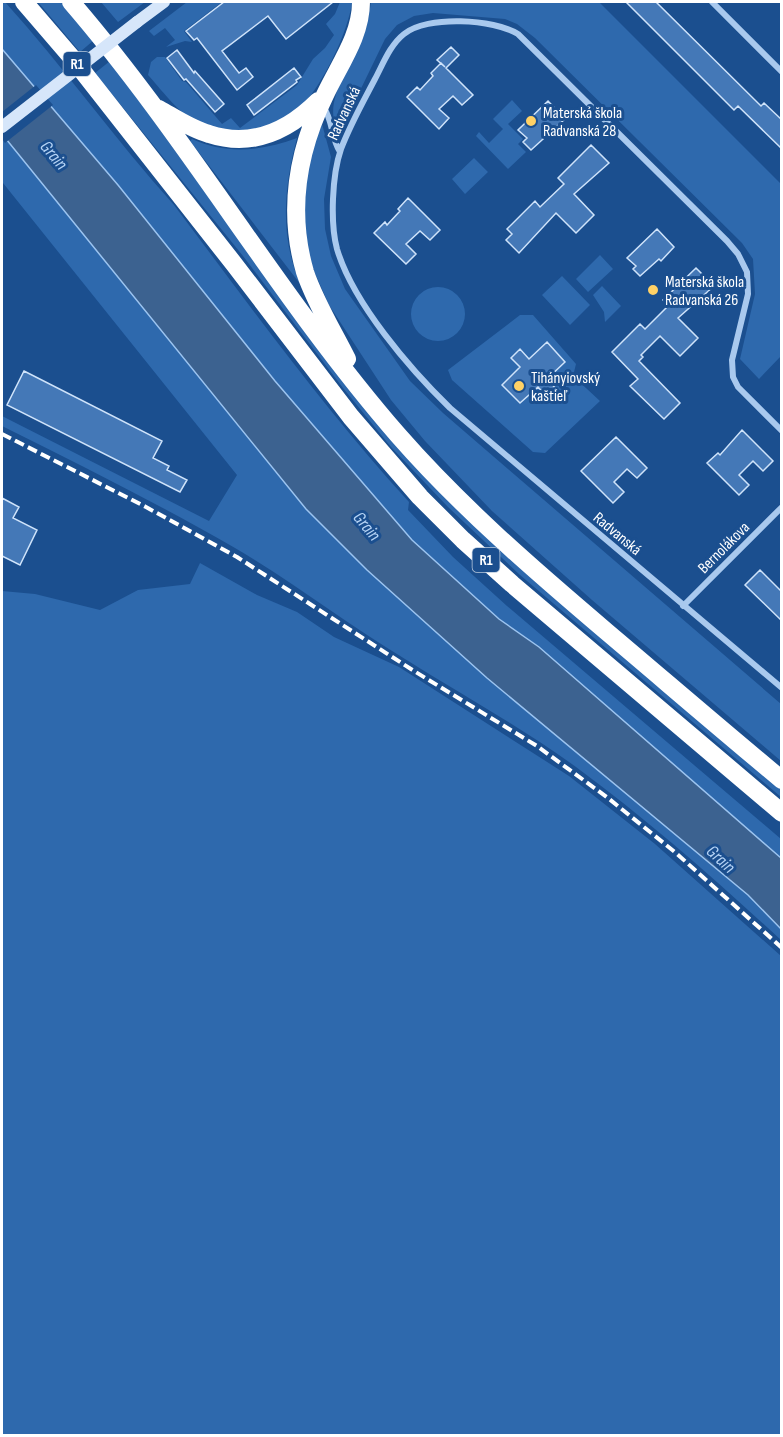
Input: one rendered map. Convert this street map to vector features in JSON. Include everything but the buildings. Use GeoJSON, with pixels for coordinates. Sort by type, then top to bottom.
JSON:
{"type":"FeatureCollection","features":[{"type":"Feature","properties":{"kind":"highway","name":"R1"},"geometry":{"type":"LineString","coordinates":[[24,2],[73,58],[351,417],[420,497],[512,584],[782,813]]}},
{"type":"Feature","properties":{"kind":"highway","name":"R1"},"geometry":{"type":"LineString","coordinates":[[71,2],[155,107],[320,337],[369,400],[440,480],[497,536],[782,780]]}},
{"type":"Feature","properties":{"kind":"highway"},"geometry":{"type":"LineString","coordinates":[[361,2],[357,28],[323,99],[303,151],[295,210],[296,231],[306,274],[369,400]]}},
{"type":"Feature","properties":{"kind":"highway"},"geometry":{"type":"LineString","coordinates":[[155,107],[210,135],[245,138],[268,135],[288,127],[323,99]]}},
{"type":"Feature","properties":{"kind":"main road"},"geometry":{"type":"LineString","coordinates":[[2,127],[164,2]]}},
{"type":"Feature","properties":{"kind":"street"},"geometry":{"type":"LineString","coordinates":[[712,2],[782,72]]}},
{"type":"Feature","properties":{"kind":"street","name":"Radvanská"},"geometry":{"type":"LineString","coordinates":[[782,430],[743,392],[733,377],[732,360],[748,294],[747,272],[738,254],[719,233],[511,29],[450,22],[426,23],[403,34],[388,52],[340,152],[332,205],[337,248],[356,289],[413,370],[450,408],[782,688]]}},
{"type":"Feature","properties":{"kind":"street"},"geometry":{"type":"LineString","coordinates":[[323,99],[334,142],[340,152]]}},
{"type":"Feature","properties":{"kind":"street","name":"Bernolákova"},"geometry":{"type":"LineString","coordinates":[[683,606],[782,507]]}},
{"type":"Feature","properties":{"kind":"shaded area"},"geometry":{"type":"Polygon","coordinates":[[[2,2],[5,2],[27,27],[174,205],[317,394],[409,502],[408,510],[453,557],[507,606],[781,839],[781,858],[539,647],[499,619],[412,540],[275,381],[118,185],[2,49],[2,2]]]}},
{"type":"Feature","properties":{"kind":"shaded area"},"geometry":{"type":"Polygon","coordinates":[[[38,2],[61,2],[94,40],[80,52],[38,2]]]}},
{"type":"Feature","properties":{"kind":"shaded area"},"geometry":{"type":"Polygon","coordinates":[[[101,2],[145,2],[118,22],[101,2]]]}},
{"type":"Feature","properties":{"kind":"shaded area"},"geometry":{"type":"Polygon","coordinates":[[[187,2],[222,2],[184,31],[192,42],[185,41],[166,47],[175,40],[165,28],[154,36],[149,31],[187,2]]]}},
{"type":"Feature","properties":{"kind":"shaded area"},"geometry":{"type":"Polygon","coordinates":[[[340,2],[352,2],[344,33],[328,69],[306,102],[294,114],[272,126],[238,131],[203,125],[181,111],[148,75],[151,62],[157,57],[165,57],[182,81],[186,82],[222,124],[231,118],[240,128],[297,85],[313,59],[334,35],[326,24],[335,14],[340,2]]]}},
{"type":"Feature","properties":{"kind":"shaded area"},"geometry":{"type":"Polygon","coordinates":[[[371,2],[599,2],[781,184],[781,356],[759,379],[740,359],[755,294],[753,259],[742,243],[535,38],[517,24],[505,19],[433,13],[414,16],[397,25],[385,39],[339,134],[334,122],[335,99],[363,37],[371,2]]]}},
{"type":"Feature","properties":{"kind":"shaded area"},"geometry":{"type":"Polygon","coordinates":[[[110,61],[297,319],[558,600],[781,790],[781,797],[520,575],[448,507],[391,447],[343,388],[243,256],[95,73],[110,61]]]}},
{"type":"Feature","properties":{"kind":"shaded area"},"geometry":{"type":"Polygon","coordinates":[[[512,100],[522,111],[508,124],[523,139],[518,144],[526,152],[508,169],[476,136],[479,132],[489,143],[503,129],[493,119],[512,100]]]}},
{"type":"Feature","properties":{"kind":"shaded area"},"geometry":{"type":"Polygon","coordinates":[[[322,124],[331,157],[324,199],[325,229],[331,256],[345,289],[410,381],[443,413],[781,704],[781,761],[592,600],[492,511],[425,441],[391,400],[329,305],[310,262],[303,210],[308,157],[322,124]]]}},
{"type":"Feature","properties":{"kind":"shaded area"},"geometry":{"type":"Polygon","coordinates":[[[2,134],[306,509],[367,570],[487,678],[748,895],[781,929],[781,940],[655,829],[603,787],[534,738],[383,646],[235,548],[148,500],[2,426],[2,416],[209,521],[237,475],[3,183],[2,134]]]}},
{"type":"Feature","properties":{"kind":"shaded area"},"geometry":{"type":"Polygon","coordinates":[[[297,138],[289,175],[286,212],[289,249],[301,285],[190,141],[192,139],[218,147],[244,149],[271,146],[297,138]]]}},
{"type":"Feature","properties":{"kind":"shaded area"},"geometry":{"type":"Polygon","coordinates":[[[474,158],[488,172],[465,194],[452,179],[474,158]]]}},
{"type":"Feature","properties":{"kind":"shaded area"},"geometry":{"type":"Polygon","coordinates":[[[600,255],[613,269],[588,292],[576,279],[600,255]]]}},
{"type":"Feature","properties":{"kind":"shaded area"},"geometry":{"type":"Polygon","coordinates":[[[562,276],[590,305],[570,325],[542,295],[562,276]]]}},
{"type":"Feature","properties":{"kind":"shaded area"},"geometry":{"type":"Polygon","coordinates":[[[602,286],[621,306],[605,322],[604,312],[593,295],[602,286]]]}},
{"type":"Feature","properties":{"kind":"shaded area"},"geometry":{"type":"Polygon","coordinates":[[[433,287],[443,287],[453,291],[461,299],[465,314],[461,329],[453,337],[443,341],[433,341],[423,337],[415,329],[411,319],[411,309],[415,299],[423,291],[433,287]]]}},
{"type":"Feature","properties":{"kind":"shaded area"},"geometry":{"type":"Polygon","coordinates":[[[520,315],[533,315],[576,364],[573,376],[600,401],[545,453],[533,452],[452,380],[448,370],[520,315]]]}},
{"type":"Feature","properties":{"kind":"shaded area"},"geometry":{"type":"Polygon","coordinates":[[[200,563],[257,595],[297,612],[334,637],[399,667],[569,776],[655,844],[781,956],[781,1435],[2,1435],[2,591],[35,594],[100,610],[138,590],[190,584],[200,563]]]}},
{"type":"Feature","properties":{"kind":"water","name":"Grain"},"geometry":{"type":"Polygon","coordinates":[[[2,49],[118,185],[275,381],[412,540],[499,619],[539,647],[781,858],[781,929],[748,895],[487,678],[367,570],[306,509],[2,134],[2,49]]]}},
{"type":"Feature","properties":{"kind":"pier"},"geometry":{"type":"Polygon","coordinates":[[[36,85],[53,105],[5,143],[2,139],[2,112],[36,85]]]}},
{"type":"Feature","properties":{"kind":"railway"},"geometry":{"type":"LineString","coordinates":[[2,434],[146,507],[237,557],[414,671],[537,746],[608,798],[676,853],[782,948]]}},
{"type":"Feature","properties":{"kind":"place","name":"Materská škola Radvanská 28"},"geometry":{"type":"Point","coordinates":[531,121]}},
{"type":"Feature","properties":{"kind":"place","name":"Materská škola Radvanská 26"},"geometry":{"type":"Point","coordinates":[653,290]}},
{"type":"Feature","properties":{"kind":"place","name":"Tihányiovský kaštieľ"},"geometry":{"type":"Point","coordinates":[519,386]}}]}
